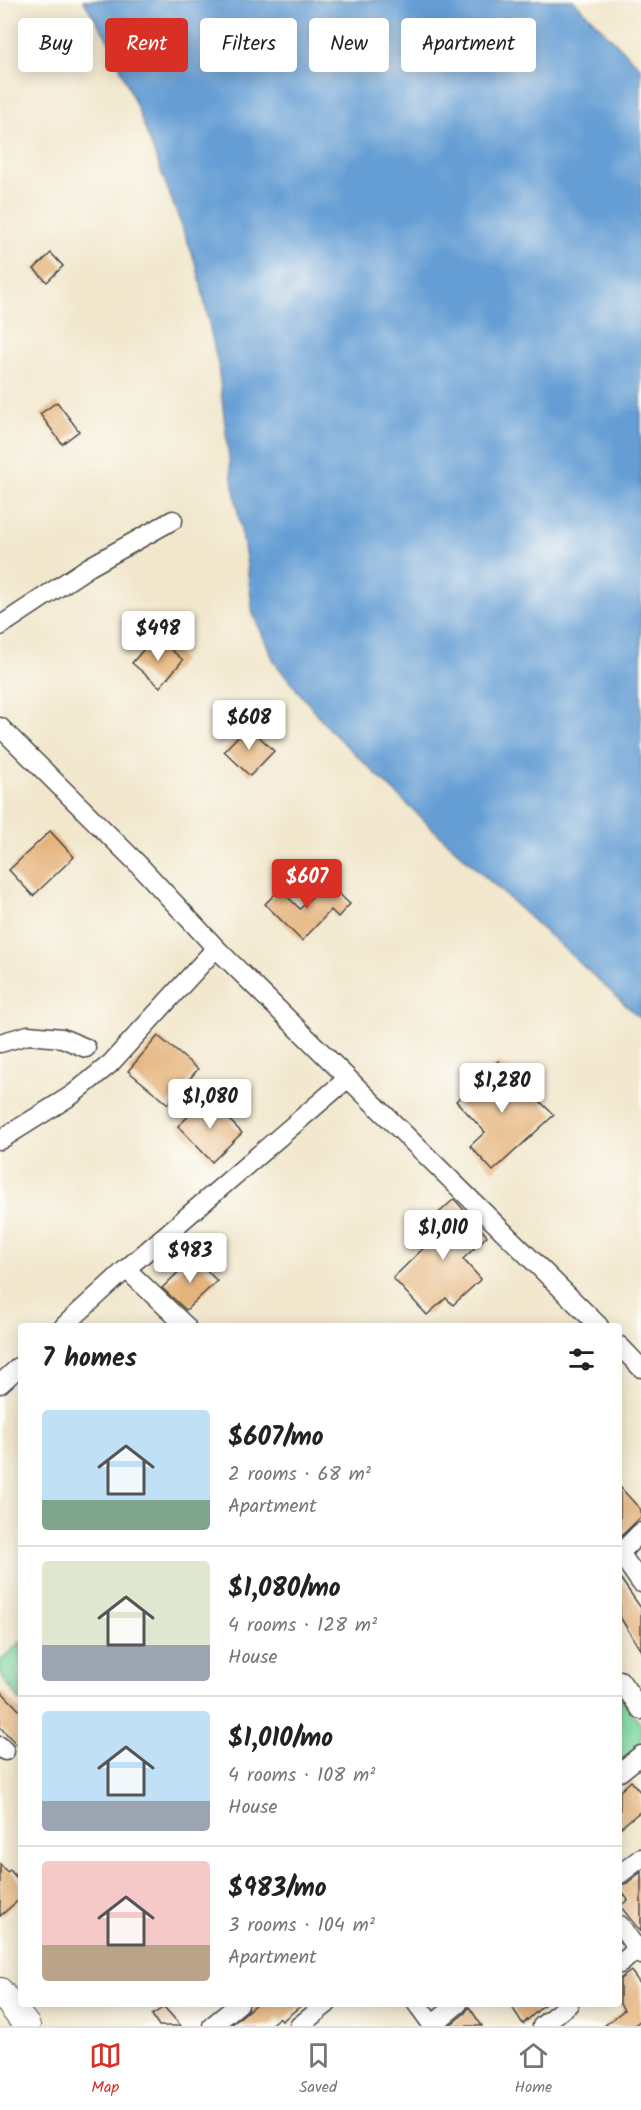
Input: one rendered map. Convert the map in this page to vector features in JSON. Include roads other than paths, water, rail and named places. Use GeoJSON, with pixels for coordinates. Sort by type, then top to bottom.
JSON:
{"type":"FeatureCollection","features":[{"type":"Feature","properties":{"kind":"street"},"geometry":{"type":"LineString","coordinates":[[0,626],[88,567],[173,520]]}},
{"type":"Feature","properties":{"kind":"street"},"geometry":{"type":"LineString","coordinates":[[0,727],[137,863],[216,948],[346,1079],[596,1323]]}},
{"type":"Feature","properties":{"kind":"street"},"geometry":{"type":"LineString","coordinates":[[0,1140],[72,1095],[110,1064],[216,948]]}},
{"type":"Feature","properties":{"kind":"street"},"geometry":{"type":"LineString","coordinates":[[0,1043],[28,1035],[62,1038],[86,1048]]}},
{"type":"Feature","properties":{"kind":"street"},"geometry":{"type":"LineString","coordinates":[[67,1323],[126,1269],[346,1079]]}},
{"type":"Feature","properties":{"kind":"street"},"geometry":{"type":"LineString","coordinates":[[126,1269],[183,1323]]}},
{"type":"Feature","properties":{"kind":"street"},"geometry":{"type":"LineString","coordinates":[[622,1348],[641,1368]]}},
{"type":"Feature","properties":{"kind":"street"},"geometry":{"type":"LineString","coordinates":[[0,1384],[18,1368]]}},
{"type":"Feature","properties":{"kind":"street"},"geometry":{"type":"LineString","coordinates":[[622,1551],[641,1532]]}},
{"type":"Feature","properties":{"kind":"street"},"geometry":{"type":"LineString","coordinates":[[622,1556],[641,1583]]}},
{"type":"Feature","properties":{"kind":"street"},"geometry":{"type":"LineString","coordinates":[[622,1683],[641,1710]]}},
{"type":"Feature","properties":{"kind":"street"},"geometry":{"type":"LineString","coordinates":[[622,1770],[641,1755]]}},
{"type":"Feature","properties":{"kind":"street"},"geometry":{"type":"LineString","coordinates":[[622,1872],[641,1858]]}},
{"type":"Feature","properties":{"kind":"street"},"geometry":{"type":"LineString","coordinates":[[622,1928],[640,1950],[622,1963]]}},
{"type":"Feature","properties":{"kind":"street"},"geometry":{"type":"LineString","coordinates":[[212,2026],[235,2007]]}},
{"type":"Feature","properties":{"kind":"street"},"geometry":{"type":"LineString","coordinates":[[299,2026],[323,2007]]}},
{"type":"Feature","properties":{"kind":"street"},"geometry":{"type":"LineString","coordinates":[[419,2007],[432,2026],[454,2007]]}},
{"type":"Feature","properties":{"kind":"street"},"geometry":{"type":"LineString","coordinates":[[542,2026],[566,2007]]}},
{"type":"Feature","properties":{"kind":"water"},"geometry":{"type":"Polygon","coordinates":[[[83,0],[573,0],[641,68],[641,1019],[433,829],[330,730],[275,663],[253,614],[230,467],[218,365],[197,267],[122,72],[188,72],[188,18],[105,18],[105,35],[83,0]]]}}]}
